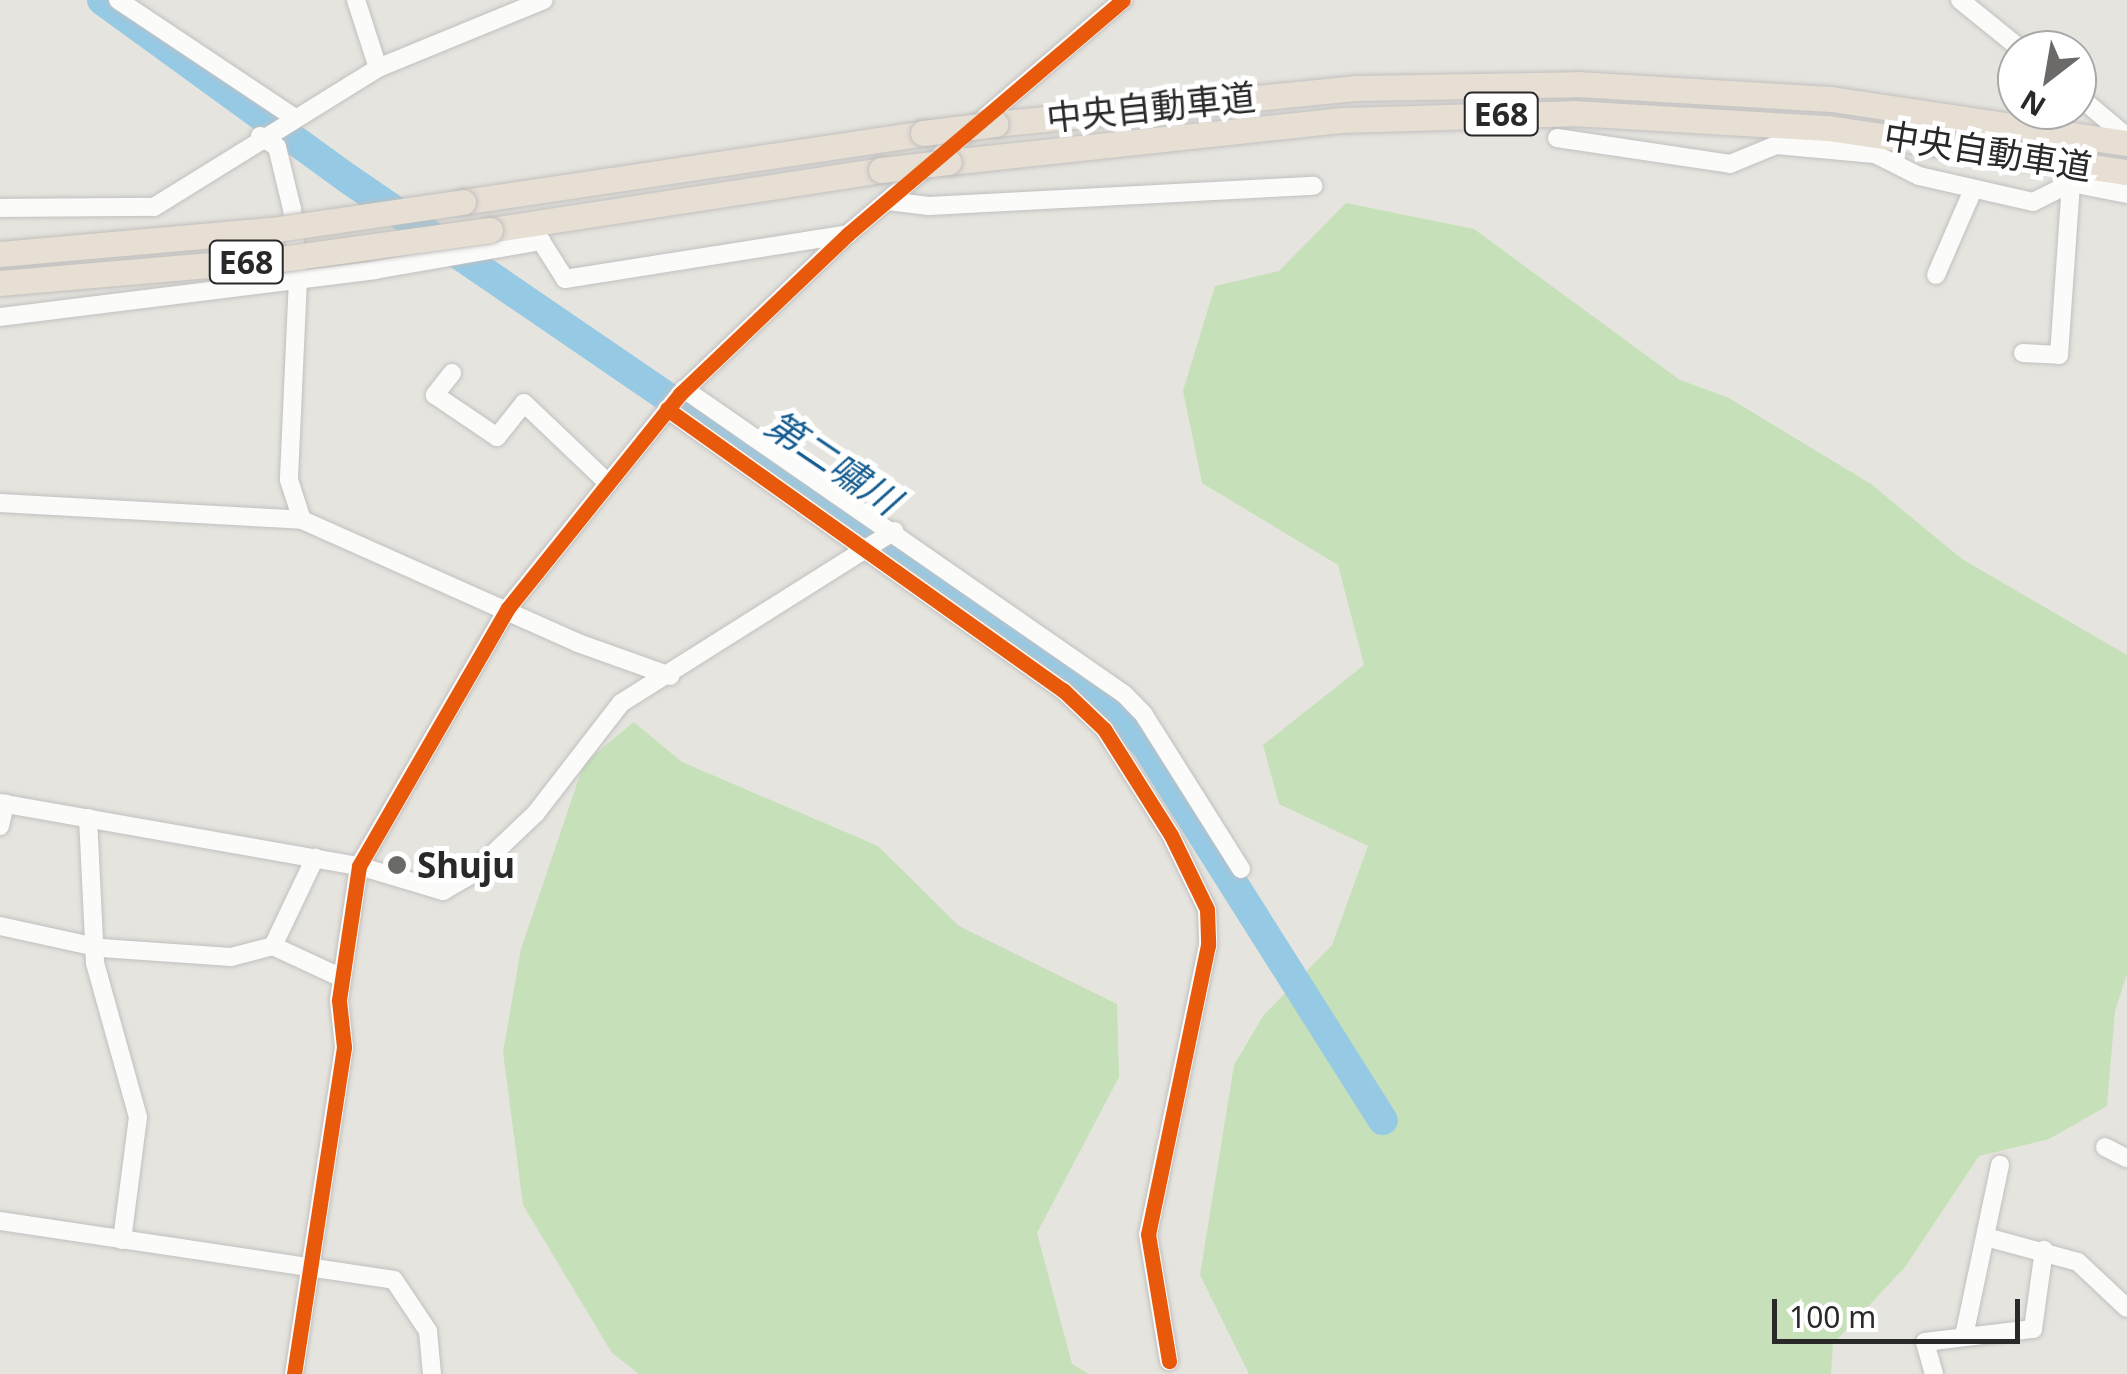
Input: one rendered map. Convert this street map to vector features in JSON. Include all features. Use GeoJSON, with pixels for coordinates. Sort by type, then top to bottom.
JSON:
{"type":"FeatureCollection","features":[{"type":"Feature","properties":{"kind":"highway","name":"中央自動車道"},"geometry":{"type":"LineString","coordinates":[[0,254],[278,229],[923,133],[1165,103],[1493,83],[1735,90],[2127,140]]}},
{"type":"Feature","properties":{"kind":"highway","name":"中央自動車道"},"geometry":{"type":"LineString","coordinates":[[0,283],[282,259],[880,170],[1343,120],[1573,113],[1828,128],[2054,158],[2127,172]]}},
{"type":"Feature","properties":{"kind":"street"},"geometry":{"type":"LineString","coordinates":[[118,0],[289,118]]}},
{"type":"Feature","properties":{"kind":"street"},"geometry":{"type":"LineString","coordinates":[[356,0],[378,68]]}},
{"type":"Feature","properties":{"kind":"street"},"geometry":{"type":"LineString","coordinates":[[0,208],[154,207],[264,133],[378,68],[544,0]]}},
{"type":"Feature","properties":{"kind":"street"},"geometry":{"type":"LineString","coordinates":[[294,1374],[344,1047],[342,978],[359,866],[508,608],[682,391],[848,234],[1123,0]]}},
{"type":"Feature","properties":{"kind":"street"},"geometry":{"type":"LineString","coordinates":[[1960,0],[1997,30]]}},
{"type":"Feature","properties":{"kind":"street"},"geometry":{"type":"LineString","coordinates":[[2097,113],[2127,140]]}},
{"type":"Feature","properties":{"kind":"street"},"geometry":{"type":"LineString","coordinates":[[264,133],[277,147],[292,209],[298,280],[289,480],[302,520]]}},
{"type":"Feature","properties":{"kind":"street"},"geometry":{"type":"LineString","coordinates":[[1558,138],[1730,164],[1776,146],[1876,154],[1919,176],[2033,202],[2070,183],[2127,194]]}},
{"type":"Feature","properties":{"kind":"street"},"geometry":{"type":"LineString","coordinates":[[2023,353],[2059,355],[2070,183]]}},
{"type":"Feature","properties":{"kind":"street"},"geometry":{"type":"LineString","coordinates":[[888,201],[929,206],[1312,186]]}},
{"type":"Feature","properties":{"kind":"street"},"geometry":{"type":"LineString","coordinates":[[1936,275],[1973,190]]}},
{"type":"Feature","properties":{"kind":"street"},"geometry":{"type":"LineString","coordinates":[[0,316],[298,280],[541,241],[564,279],[848,234]]}},
{"type":"Feature","properties":{"kind":"street"},"geometry":{"type":"LineString","coordinates":[[452,373],[435,395],[497,437],[524,403],[608,483]]}},
{"type":"Feature","properties":{"kind":"street"},"geometry":{"type":"LineString","coordinates":[[682,391],[1124,694],[1144,715],[1241,869]]}},
{"type":"Feature","properties":{"kind":"street"},"geometry":{"type":"LineString","coordinates":[[667,409],[1064,690],[1104,729],[1171,835],[1206,909],[1208,944],[1148,1234],[1170,1361]]}},
{"type":"Feature","properties":{"kind":"street"},"geometry":{"type":"LineString","coordinates":[[0,503],[302,520],[508,608],[578,643],[670,676]]}},
{"type":"Feature","properties":{"kind":"street"},"geometry":{"type":"LineString","coordinates":[[0,826],[2,804],[359,866],[442,891],[472,874],[536,813],[621,703],[670,676],[891,533]]}},
{"type":"Feature","properties":{"kind":"street"},"geometry":{"type":"LineString","coordinates":[[88,818],[95,947],[138,1117],[122,1240]]}},
{"type":"Feature","properties":{"kind":"street"},"geometry":{"type":"LineString","coordinates":[[273,946],[315,858]]}},
{"type":"Feature","properties":{"kind":"street"},"geometry":{"type":"LineString","coordinates":[[0,926],[95,947],[232,957],[273,946],[342,978]]}},
{"type":"Feature","properties":{"kind":"street"},"geometry":{"type":"LineString","coordinates":[[2105,1147],[2127,1158]]}},
{"type":"Feature","properties":{"kind":"street"},"geometry":{"type":"LineString","coordinates":[[1964,1336],[2000,1165]]}},
{"type":"Feature","properties":{"kind":"street"},"geometry":{"type":"LineString","coordinates":[[0,1221],[394,1280],[428,1330],[432,1374]]}},
{"type":"Feature","properties":{"kind":"street"},"geometry":{"type":"LineString","coordinates":[[1986,1237],[2078,1262],[2127,1308]]}},
{"type":"Feature","properties":{"kind":"street"},"geometry":{"type":"LineString","coordinates":[[1934,1374],[1925,1342],[2033,1328],[2044,1250]]}},
{"type":"Feature","properties":{"kind":"green space"},"geometry":{"type":"Polygon","coordinates":[[[1346,203],[1474,229],[1680,380],[1729,398],[1871,484],[1962,559],[2127,655],[2127,974],[2115,1011],[2107,1106],[2049,1139],[1979,1156],[1905,1267],[1833,1344],[1831,1374],[1249,1374],[1200,1275],[1234,1065],[1263,1016],[1332,945],[1368,846],[1279,804],[1263,745],[1364,665],[1338,565],[1202,483],[1183,391],[1215,286],[1279,271],[1346,203]]]}},
{"type":"Feature","properties":{"kind":"green space"},"geometry":{"type":"Polygon","coordinates":[[[634,722],[682,762],[878,846],[959,926],[1117,1004],[1119,1077],[1037,1233],[1072,1364],[1089,1374],[639,1374],[612,1353],[523,1205],[503,1052],[521,949],[584,763],[634,722]]]}},
{"type":"Feature","properties":{"kind":"waterway","name":"第二嘯川"},"geometry":{"type":"LineString","coordinates":[[102,0],[347,178],[1094,689],[1145,744],[1383,1120]]}},
{"type":"Feature","properties":{"kind":"cycle path"},"geometry":{"type":"LineString","coordinates":[[294,1374],[344,1047],[339,1000],[359,866],[508,608],[680,394],[848,234],[1123,0]]}},
{"type":"Feature","properties":{"kind":"cycle path"},"geometry":{"type":"LineString","coordinates":[[667,409],[1063,690],[1104,729],[1171,835],[1207,909],[1208,945],[1148,1234],[1169,1361]]}},
{"type":"Feature","properties":{"kind":"place","name":"Shuju"},"geometry":{"type":"Point","coordinates":[397,865]}}]}
